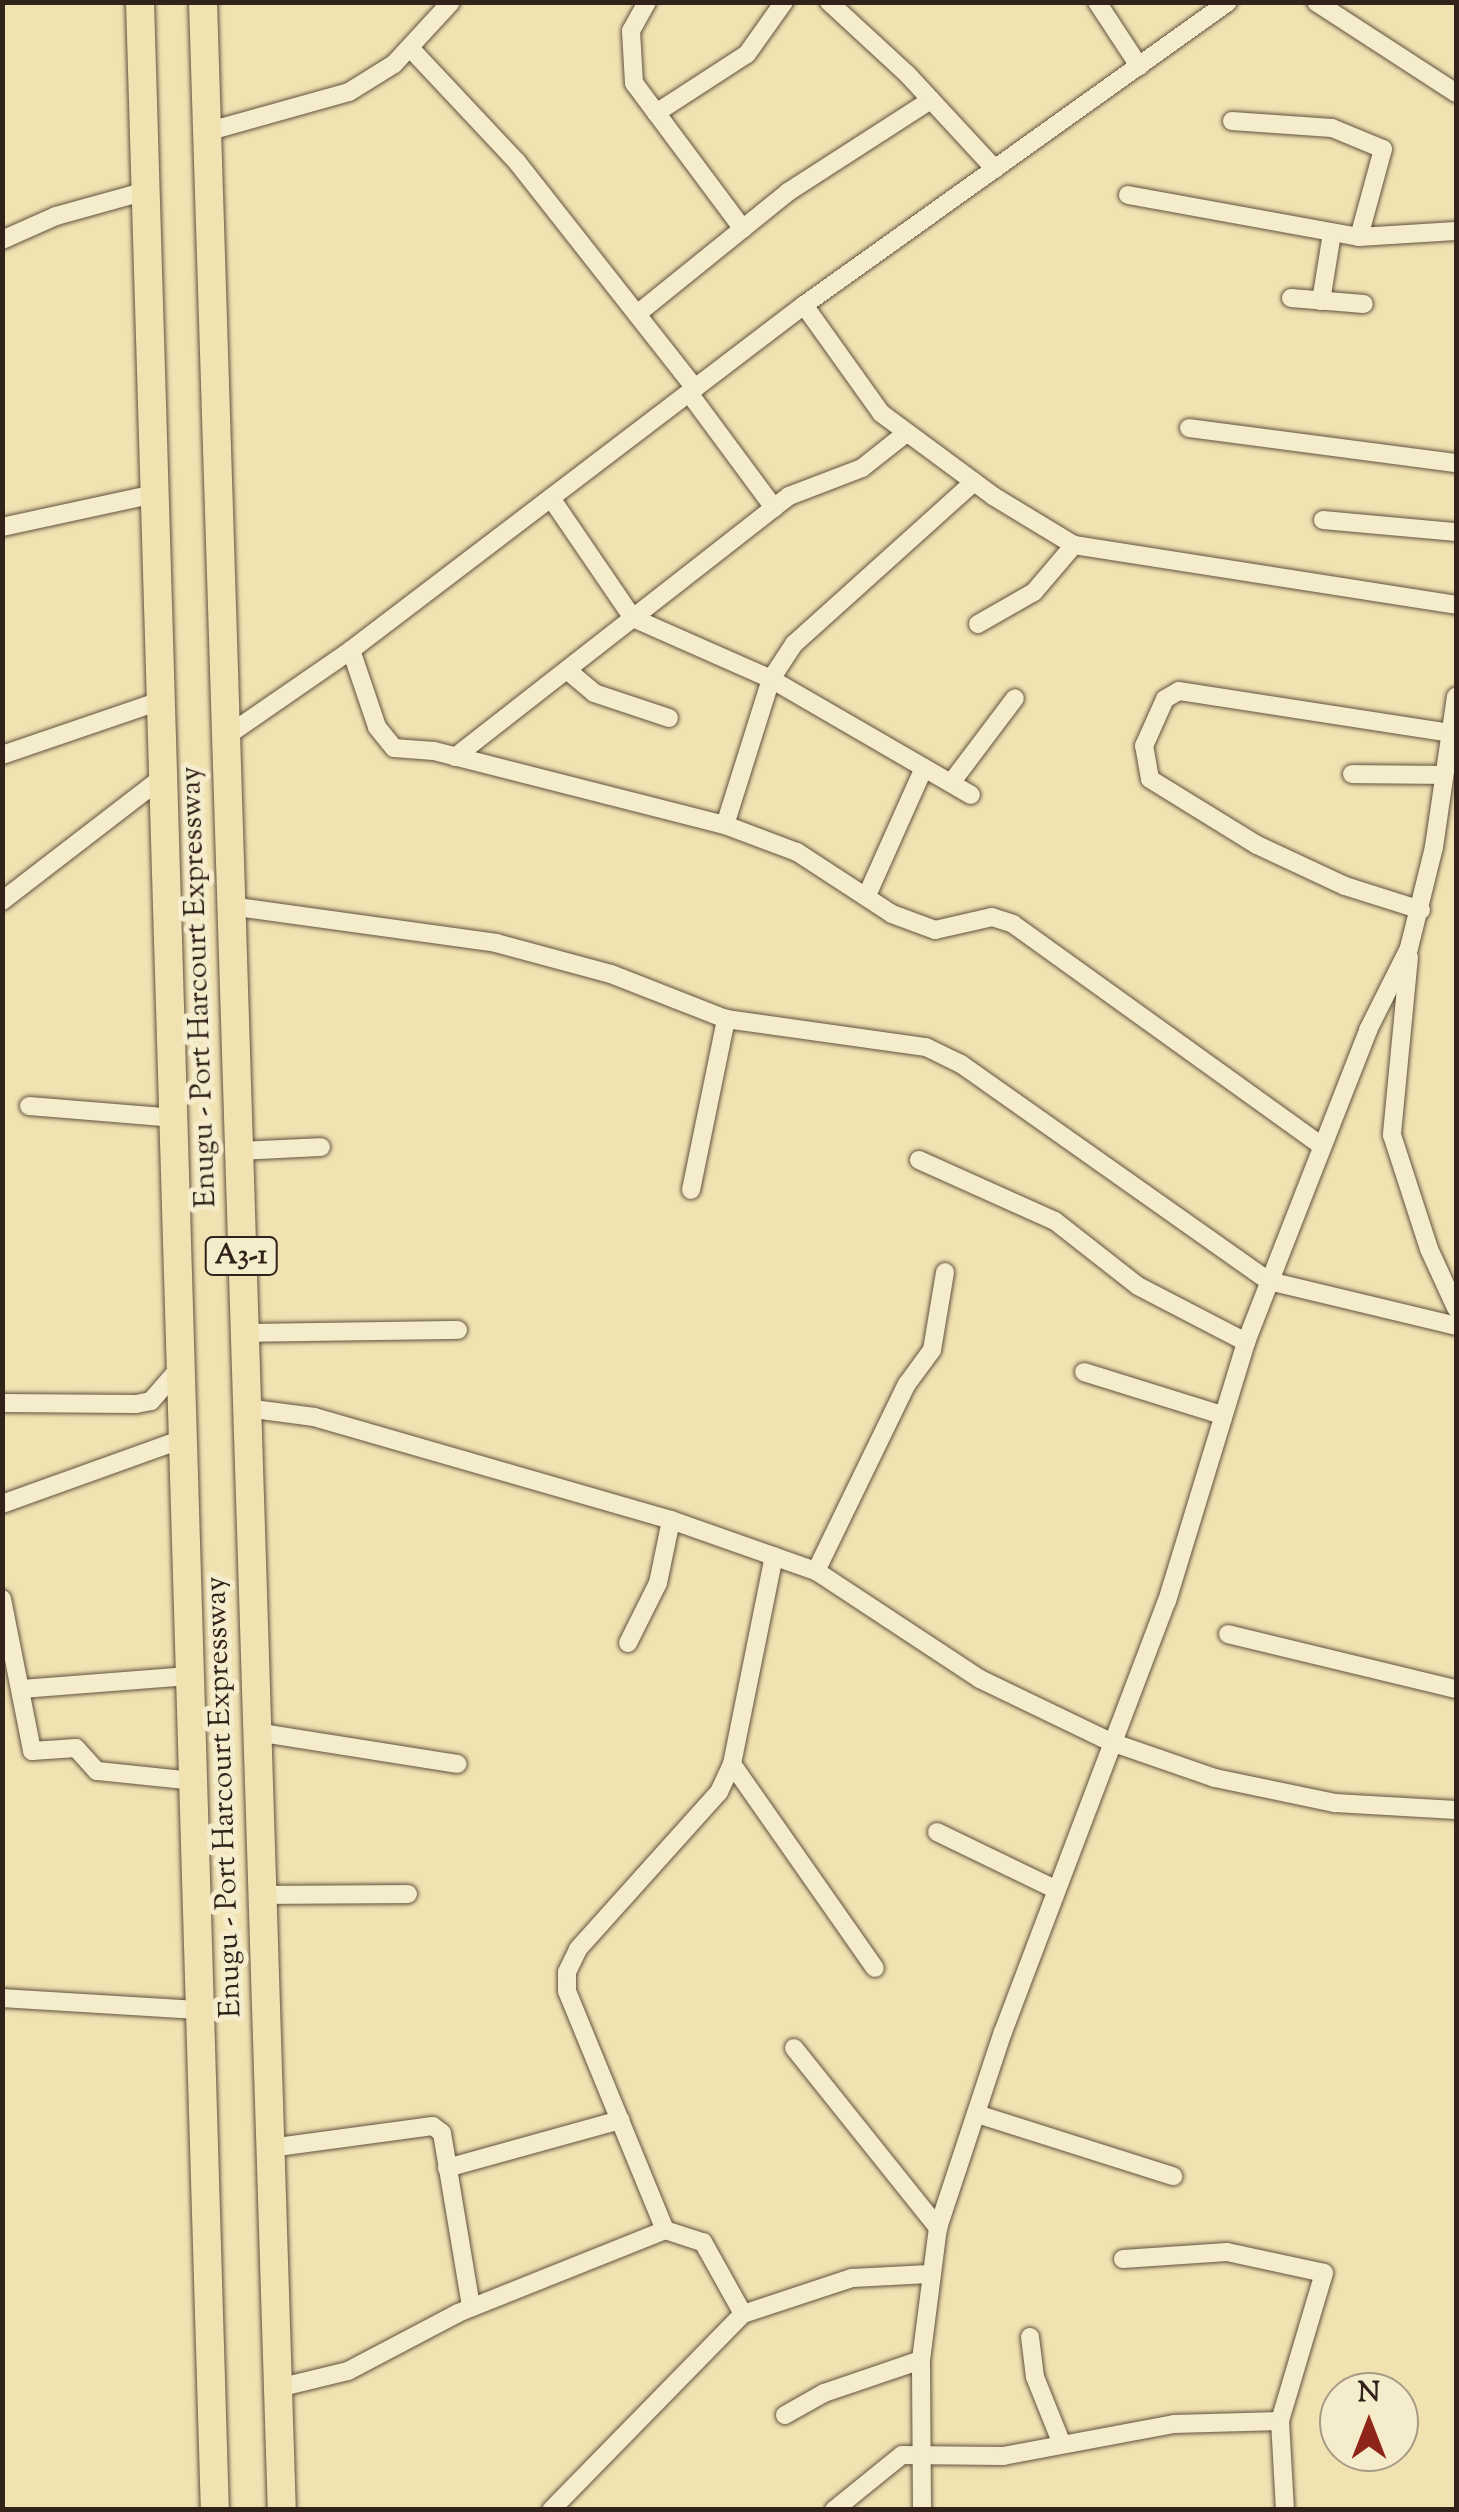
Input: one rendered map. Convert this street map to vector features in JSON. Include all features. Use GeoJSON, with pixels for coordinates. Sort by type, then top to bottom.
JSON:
{"type":"FeatureCollection","features":[{"type":"Feature","properties":{"kind":"highway","name":"Enugu - Port Harcourt Expressway"},"geometry":{"type":"LineString","coordinates":[[140,2],[215,2510]]}},
{"type":"Feature","properties":{"kind":"highway","name":"Enugu - Port Harcourt Expressway"},"geometry":{"type":"LineString","coordinates":[[202,2],[282,2510]]}},
{"type":"Feature","properties":{"kind":"street"},"geometry":{"type":"LineString","coordinates":[[647,2],[629,49],[634,83],[743,229]]}},
{"type":"Feature","properties":{"kind":"street"},"geometry":{"type":"LineString","coordinates":[[656,113],[747,54],[784,2]]}},
{"type":"Feature","properties":{"kind":"street"},"geometry":{"type":"LineString","coordinates":[[834,7],[856,2]]}},
{"type":"Feature","properties":{"kind":"street"},"geometry":{"type":"LineString","coordinates":[[1097,2],[1139,66]]}},
{"type":"Feature","properties":{"kind":"street"},"geometry":{"type":"LineString","coordinates":[[225,738],[351,650],[804,305],[1228,2]]}},
{"type":"Feature","properties":{"kind":"street"},"geometry":{"type":"LineString","coordinates":[[1316,2],[1456,93]]}},
{"type":"Feature","properties":{"kind":"street"},"geometry":{"type":"LineString","coordinates":[[206,132],[350,92],[410,49],[447,4]]}},
{"type":"Feature","properties":{"kind":"street"},"geometry":{"type":"LineString","coordinates":[[834,7],[931,100],[994,169]]}},
{"type":"Feature","properties":{"kind":"street"},"geometry":{"type":"LineString","coordinates":[[410,49],[517,162],[637,314],[774,508]]}},
{"type":"Feature","properties":{"kind":"street"},"geometry":{"type":"LineString","coordinates":[[637,314],[743,229],[931,100]]}},
{"type":"Feature","properties":{"kind":"street"},"geometry":{"type":"LineString","coordinates":[[1232,121],[1332,128],[1383,149],[1359,237]]}},
{"type":"Feature","properties":{"kind":"street"},"geometry":{"type":"LineString","coordinates":[[2,240],[56,216],[146,191]]}},
{"type":"Feature","properties":{"kind":"street"},"geometry":{"type":"LineString","coordinates":[[1128,195],[1359,237],[1456,231]]}},
{"type":"Feature","properties":{"kind":"street"},"geometry":{"type":"LineString","coordinates":[[1321,301],[1332,233]]}},
{"type":"Feature","properties":{"kind":"street"},"geometry":{"type":"LineString","coordinates":[[1291,298],[1364,304]]}},
{"type":"Feature","properties":{"kind":"street"},"geometry":{"type":"LineString","coordinates":[[804,305],[881,414],[974,482],[1074,545],[1456,605]]}},
{"type":"Feature","properties":{"kind":"street"},"geometry":{"type":"LineString","coordinates":[[1189,428],[1456,463]]}},
{"type":"Feature","properties":{"kind":"street"},"geometry":{"type":"LineString","coordinates":[[455,757],[774,508],[806,486],[862,468],[905,434]]}},
{"type":"Feature","properties":{"kind":"street"},"geometry":{"type":"LineString","coordinates":[[725,825],[771,679],[810,628],[974,482]]}},
{"type":"Feature","properties":{"kind":"street"},"geometry":{"type":"LineString","coordinates":[[2,527],[155,494]]}},
{"type":"Feature","properties":{"kind":"street"},"geometry":{"type":"LineString","coordinates":[[551,498],[634,618],[771,679],[971,795]]}},
{"type":"Feature","properties":{"kind":"street"},"geometry":{"type":"LineString","coordinates":[[1323,520],[1456,532]]}},
{"type":"Feature","properties":{"kind":"street"},"geometry":{"type":"LineString","coordinates":[[978,624],[1034,592],[1074,545]]}},
{"type":"Feature","properties":{"kind":"street"},"geometry":{"type":"LineString","coordinates":[[351,650],[384,740],[394,748],[455,757],[725,825],[797,852],[868,893],[892,914],[936,930],[992,917],[1013,924],[1322,1146]]}},
{"type":"Feature","properties":{"kind":"street"},"geometry":{"type":"LineString","coordinates":[[567,670],[594,693],[669,718]]}},
{"type":"Feature","properties":{"kind":"street"},"geometry":{"type":"LineString","coordinates":[[1421,910],[1345,886],[1256,845],[1150,780],[1144,746],[1165,699],[1179,691],[1450,734]]}},
{"type":"Feature","properties":{"kind":"street"},"geometry":{"type":"LineString","coordinates":[[922,2510],[921,2360],[938,2228],[1111,1742],[1168,1601],[1246,1342],[1322,1146],[1409,948],[1421,910],[1456,697]]}},
{"type":"Feature","properties":{"kind":"street"},"geometry":{"type":"LineString","coordinates":[[951,783],[1015,698]]}},
{"type":"Feature","properties":{"kind":"street"},"geometry":{"type":"LineString","coordinates":[[2,755],[160,701]]}},
{"type":"Feature","properties":{"kind":"street"},"geometry":{"type":"LineString","coordinates":[[868,893],[924,768]]}},
{"type":"Feature","properties":{"kind":"street"},"geometry":{"type":"LineString","coordinates":[[1352,774],[1442,775]]}},
{"type":"Feature","properties":{"kind":"street"},"geometry":{"type":"LineString","coordinates":[[2,901],[162,778]]}},
{"type":"Feature","properties":{"kind":"street"},"geometry":{"type":"LineString","coordinates":[[230,906],[496,943],[611,974],[726,1019],[884,1039],[961,1064],[1269,1282],[1456,1326]]}},
{"type":"Feature","properties":{"kind":"street"},"geometry":{"type":"LineString","coordinates":[[1409,948],[1392,1135],[1429,1249],[1456,1308]]}},
{"type":"Feature","properties":{"kind":"street"},"geometry":{"type":"LineString","coordinates":[[692,1190],[726,1019]]}},
{"type":"Feature","properties":{"kind":"street"},"geometry":{"type":"LineString","coordinates":[[29,1106],[176,1118]]}},
{"type":"Feature","properties":{"kind":"street"},"geometry":{"type":"LineString","coordinates":[[237,1151],[321,1147]]}},
{"type":"Feature","properties":{"kind":"street"},"geometry":{"type":"LineString","coordinates":[[920,1160],[1055,1220],[1138,1286],[1246,1342]]}},
{"type":"Feature","properties":{"kind":"street"},"geometry":{"type":"LineString","coordinates":[[816,1572],[907,1384],[932,1350],[944,1272]]}},
{"type":"Feature","properties":{"kind":"street"},"geometry":{"type":"LineString","coordinates":[[243,1333],[458,1330]]}},
{"type":"Feature","properties":{"kind":"street"},"geometry":{"type":"LineString","coordinates":[[2,1404],[151,1401],[183,1364]]}},
{"type":"Feature","properties":{"kind":"street"},"geometry":{"type":"LineString","coordinates":[[1084,1372],[1222,1416]]}},
{"type":"Feature","properties":{"kind":"street"},"geometry":{"type":"LineString","coordinates":[[246,1408],[314,1416],[671,1520],[816,1572],[980,1679],[1111,1742],[1215,1778],[1335,1804],[1456,1810]]}},
{"type":"Feature","properties":{"kind":"street"},"geometry":{"type":"LineString","coordinates":[[2,1504],[183,1439]]}},
{"type":"Feature","properties":{"kind":"street"},"geometry":{"type":"LineString","coordinates":[[628,1643],[658,1583],[671,1520]]}},
{"type":"Feature","properties":{"kind":"street"},"geometry":{"type":"LineString","coordinates":[[665,2230],[568,1992],[568,1972],[578,1949],[708,1811],[732,1764],[774,1556]]}},
{"type":"Feature","properties":{"kind":"street"},"geometry":{"type":"LineString","coordinates":[[2,1599],[32,1751],[76,1748],[96,1771],[193,1781]]}},
{"type":"Feature","properties":{"kind":"street"},"geometry":{"type":"LineString","coordinates":[[1228,1634],[1456,1688]]}},
{"type":"Feature","properties":{"kind":"street"},"geometry":{"type":"LineString","coordinates":[[21,1689],[189,1676]]}},
{"type":"Feature","properties":{"kind":"street"},"geometry":{"type":"LineString","coordinates":[[256,1732],[457,1764]]}},
{"type":"Feature","properties":{"kind":"street"},"geometry":{"type":"LineString","coordinates":[[732,1764],[875,1968]]}},
{"type":"Feature","properties":{"kind":"street"},"geometry":{"type":"LineString","coordinates":[[938,1832],[1057,1890]]}},
{"type":"Feature","properties":{"kind":"street"},"geometry":{"type":"LineString","coordinates":[[261,1895],[408,1894]]}},
{"type":"Feature","properties":{"kind":"street"},"geometry":{"type":"LineString","coordinates":[[2,1998],[201,2010]]}},
{"type":"Feature","properties":{"kind":"street"},"geometry":{"type":"LineString","coordinates":[[794,2048],[938,2228]]}},
{"type":"Feature","properties":{"kind":"street"},"geometry":{"type":"LineString","coordinates":[[976,2114],[1172,2176]]}},
{"type":"Feature","properties":{"kind":"street"},"geometry":{"type":"LineString","coordinates":[[447,2168],[620,2120]]}},
{"type":"Feature","properties":{"kind":"street"},"geometry":{"type":"LineString","coordinates":[[270,2148],[422,2124],[442,2134],[471,2308]]}},
{"type":"Feature","properties":{"kind":"street"},"geometry":{"type":"LineString","coordinates":[[278,2388],[348,2371],[471,2308],[665,2230],[704,2242],[743,2314]]}},
{"type":"Feature","properties":{"kind":"street"},"geometry":{"type":"LineString","coordinates":[[1123,2258],[1227,2252],[1324,2273],[1280,2421],[1284,2510]]}},
{"type":"Feature","properties":{"kind":"street"},"geometry":{"type":"LineString","coordinates":[[552,2510],[743,2314],[852,2278],[930,2274]]}},
{"type":"Feature","properties":{"kind":"street"},"geometry":{"type":"LineString","coordinates":[[1030,2336],[1035,2377],[1062,2444]]}},
{"type":"Feature","properties":{"kind":"street"},"geometry":{"type":"LineString","coordinates":[[785,2415],[824,2394],[921,2360]]}},
{"type":"Feature","properties":{"kind":"street"},"geometry":{"type":"LineString","coordinates":[[834,2510],[886,2462],[922,2455],[1004,2456],[1184,2423],[1280,2421]]}}]}
